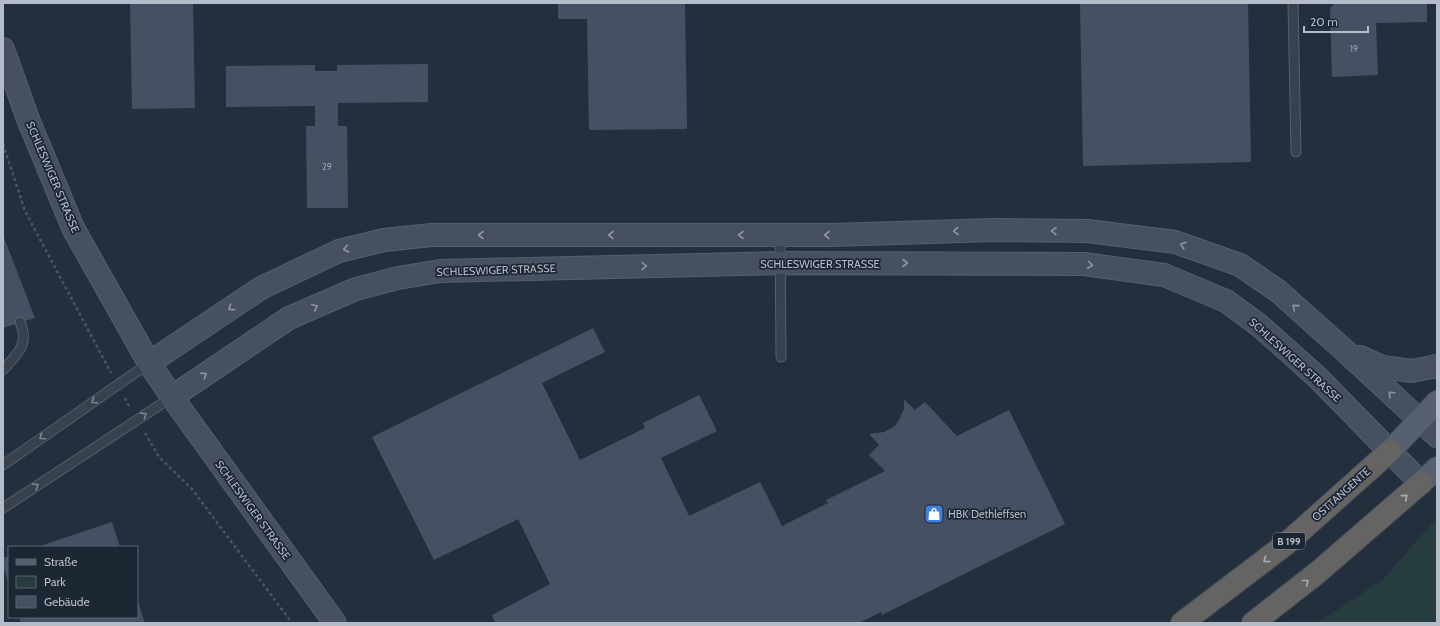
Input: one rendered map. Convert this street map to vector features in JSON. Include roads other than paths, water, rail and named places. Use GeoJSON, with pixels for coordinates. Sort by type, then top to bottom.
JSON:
{"type":"FeatureCollection","features":[{"type":"Feature","properties":{"kind":"highway","name":"OSTTANGENTE"},"geometry":{"type":"LineString","coordinates":[[1182,623],[1286,544],[1390,451]]}},
{"type":"Feature","properties":{"kind":"highway"},"geometry":{"type":"LineString","coordinates":[[1253,623],[1318,573],[1421,483]]}},
{"type":"Feature","properties":{"kind":"main road","name":"SCHLESWIGER STRASSE"},"geometry":{"type":"LineString","coordinates":[[3,49],[28,119],[73,228],[149,363],[335,623]]}},
{"type":"Feature","properties":{"kind":"main road"},"geometry":{"type":"LineString","coordinates":[[149,363],[260,288],[339,251],[384,240],[432,235],[832,235],[996,230],[1087,231],[1175,242],[1240,265],[1278,291],[1437,436]]}},
{"type":"Feature","properties":{"kind":"main road","name":"SCHLESWIGER STRASSE"},"geometry":{"type":"LineString","coordinates":[[172,397],[289,318],[356,289],[398,278],[440,271],[782,263],[1084,264],[1164,275],[1226,301],[1260,326],[1317,377],[1421,483]]}},
{"type":"Feature","properties":{"kind":"main road"},"geometry":{"type":"LineString","coordinates":[[1344,350],[1382,367],[1412,372],[1437,366]]}},
{"type":"Feature","properties":{"kind":"main road","name":"OSTTANGENTE"},"geometry":{"type":"LineString","coordinates":[[1390,451],[1437,402]]}},
{"type":"Feature","properties":{"kind":"main road"},"geometry":{"type":"LineString","coordinates":[[1421,483],[1437,468]]}},
{"type":"Feature","properties":{"kind":"lane"},"geometry":{"type":"LineString","coordinates":[[1293,3],[1296,152]]}},
{"type":"Feature","properties":{"kind":"lane"},"geometry":{"type":"LineString","coordinates":[[780,235],[782,263],[781,357]]}},
{"type":"Feature","properties":{"kind":"lane"},"geometry":{"type":"LineString","coordinates":[[3,370],[22,348],[23,330],[20,322]]}},
{"type":"Feature","properties":{"kind":"lane"},"geometry":{"type":"LineString","coordinates":[[3,465],[149,363]]}},
{"type":"Feature","properties":{"kind":"lane"},"geometry":{"type":"LineString","coordinates":[[3,508],[172,397]]}},
{"type":"Feature","properties":{"kind":"lane"},"geometry":{"type":"LineString","coordinates":[[3,457],[18,454]]}},
{"type":"Feature","properties":{"kind":"place","name":"HBK Dethleffsen"},"geometry":{"type":"Point","coordinates":[934,514]}}]}
